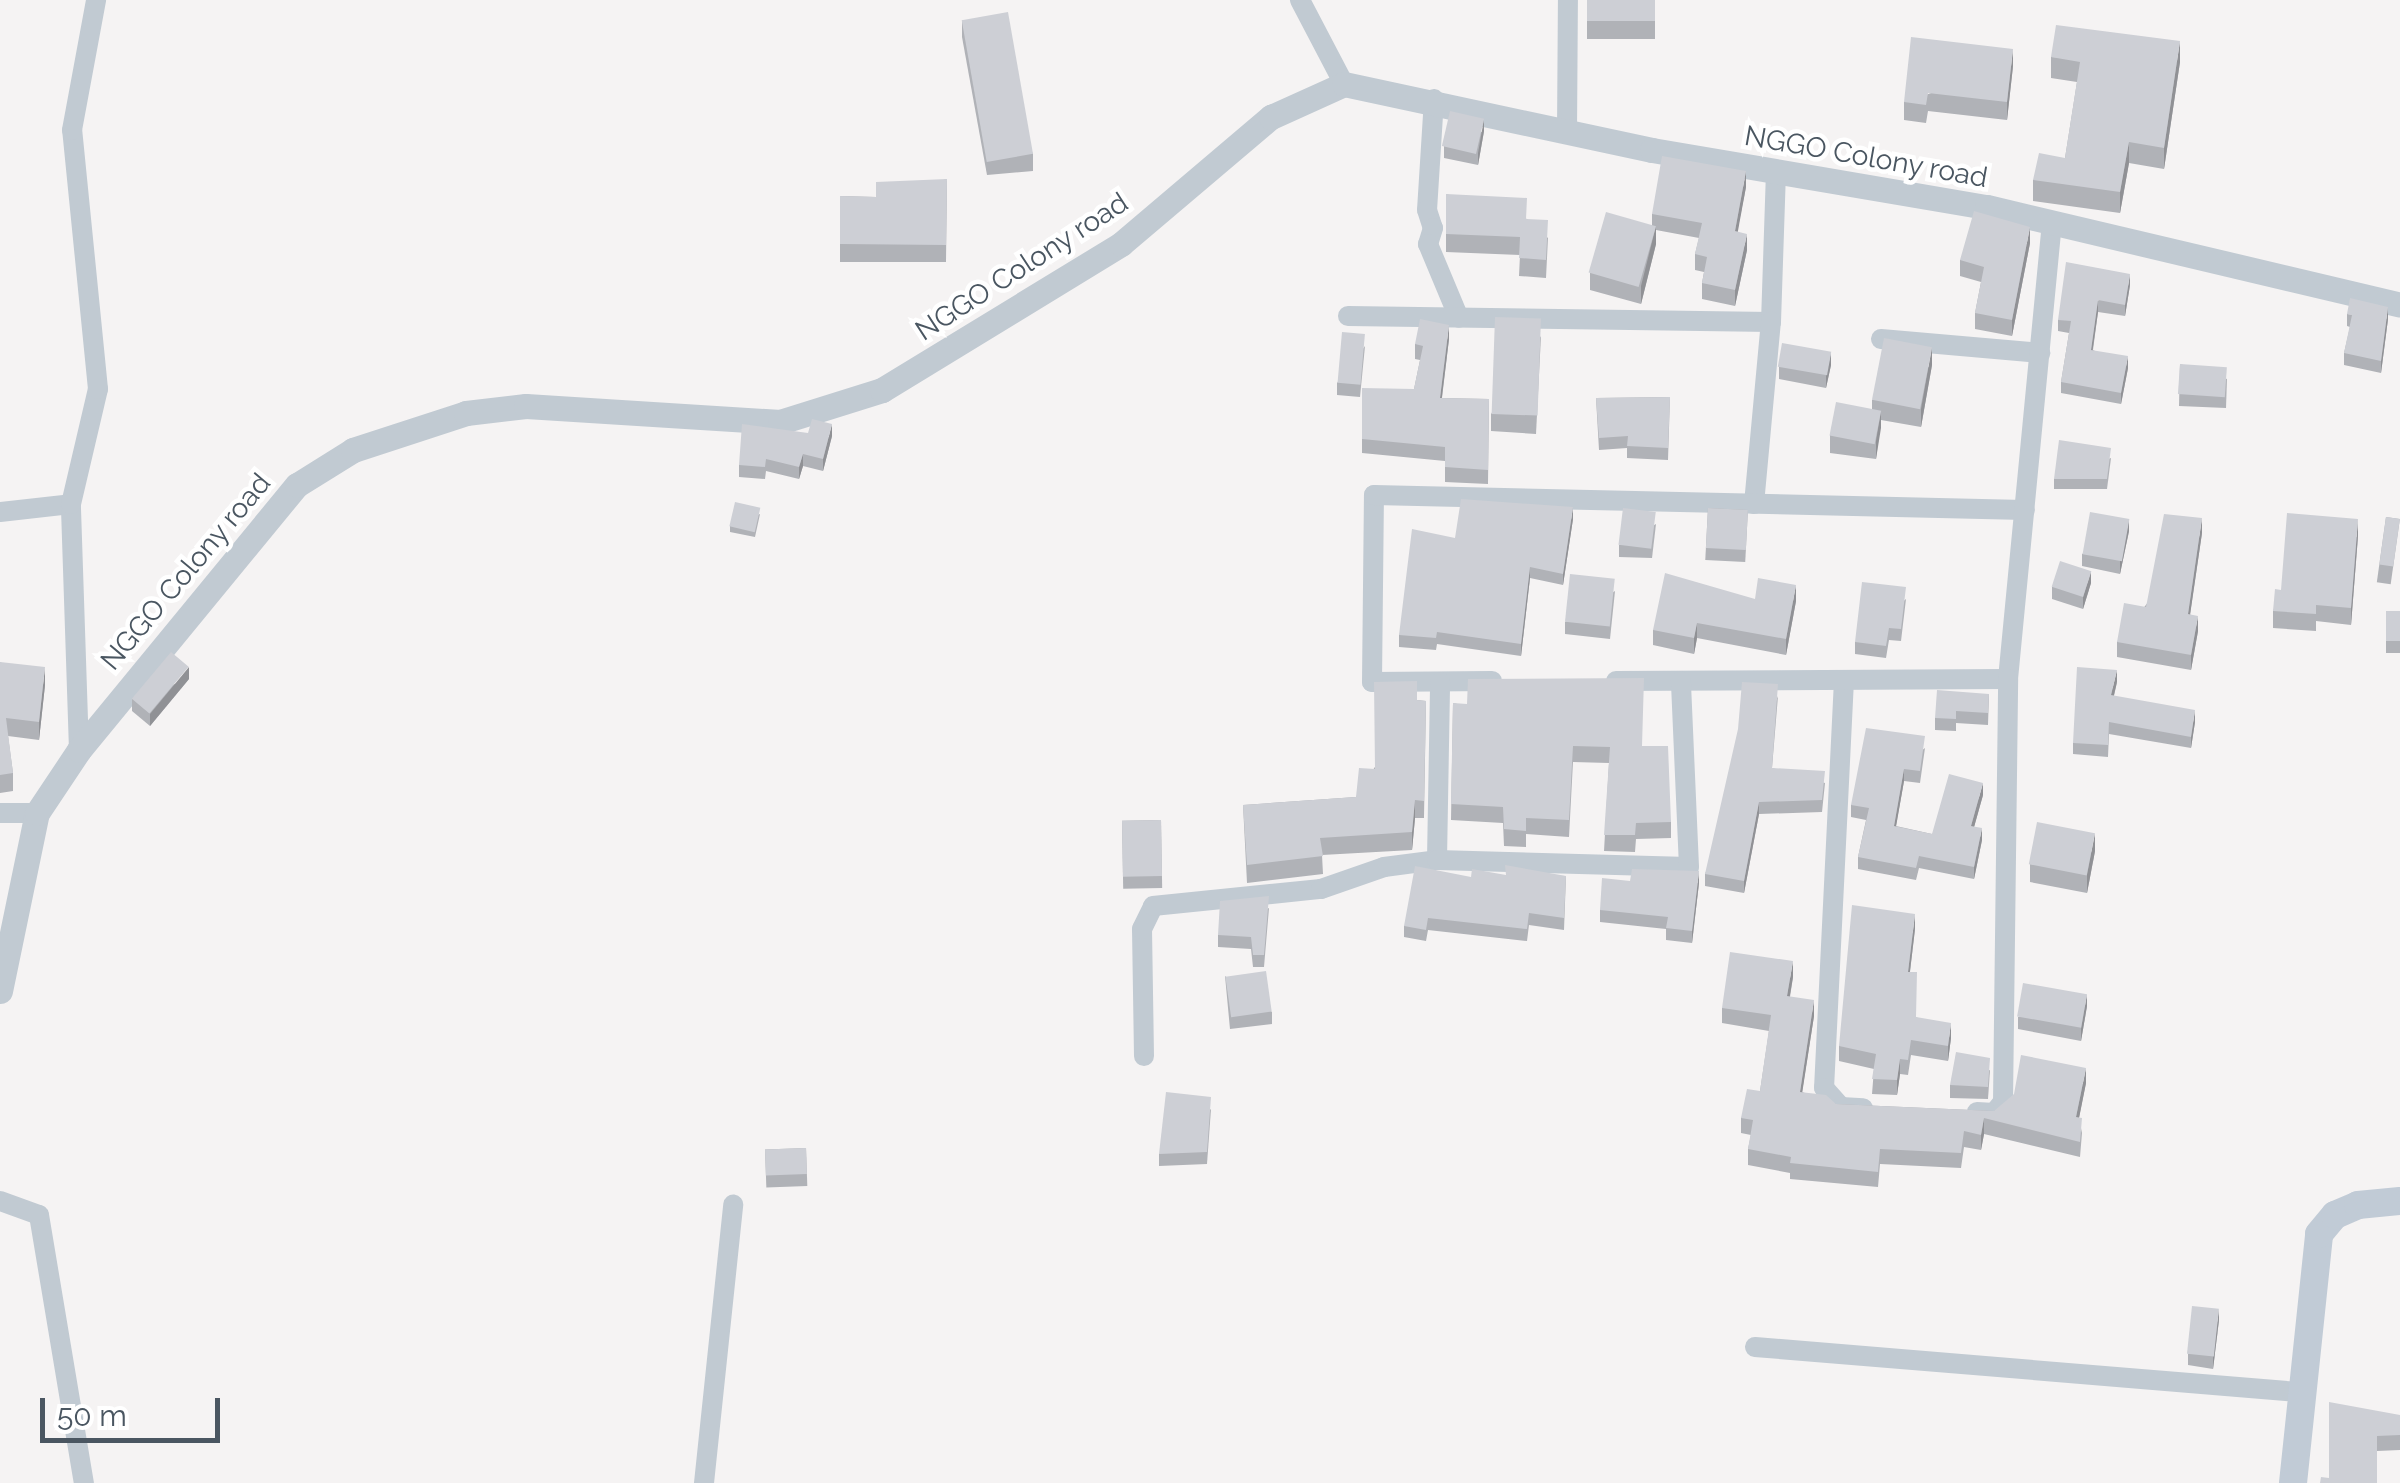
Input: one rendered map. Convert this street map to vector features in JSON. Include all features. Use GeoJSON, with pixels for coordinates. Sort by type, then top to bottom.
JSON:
{"type":"FeatureCollection","features":[{"type":"Feature","properties":{"kind":"main road"},"geometry":{"type":"LineString","coordinates":[[2293,1483],[2299,1392],[2319,1234],[2335,1215],[2358,1205],[2400,1200]]}},
{"type":"Feature","properties":{"kind":"street"},"geometry":{"type":"LineString","coordinates":[[78,750],[71,504],[98,389],[72,130],[96,0]]}},
{"type":"Feature","properties":{"kind":"street"},"geometry":{"type":"LineString","coordinates":[[1300,0],[1344,84]]}},
{"type":"Feature","properties":{"kind":"street"},"geometry":{"type":"LineString","coordinates":[[1566,132],[1568,0]]}},
{"type":"Feature","properties":{"kind":"street","name":"NGGO Colony road"},"geometry":{"type":"LineString","coordinates":[[0,991],[37,813],[78,750],[297,485],[353,450],[466,413],[526,406],[762,422],[822,412],[882,390],[1002,323],[1120,244],[1271,117],[1344,84],[1434,99],[1566,132],[1776,173],[1987,207],[2400,304]]}},
{"type":"Feature","properties":{"kind":"street"},"geometry":{"type":"LineString","coordinates":[[1434,99],[1427,210],[1433,228],[1428,244],[1458,318]]}},
{"type":"Feature","properties":{"kind":"street"},"geometry":{"type":"LineString","coordinates":[[1754,504],[1772,322],[1776,173]]}},
{"type":"Feature","properties":{"kind":"street"},"geometry":{"type":"LineString","coordinates":[[1956,1111],[1994,1113],[2003,1102],[2008,679],[2052,225]]}},
{"type":"Feature","properties":{"kind":"street"},"geometry":{"type":"LineString","coordinates":[[1348,316],[1772,322]]}},
{"type":"Feature","properties":{"kind":"street"},"geometry":{"type":"LineString","coordinates":[[1881,339],[2040,353]]}},
{"type":"Feature","properties":{"kind":"street"},"geometry":{"type":"LineString","coordinates":[[1514,681],[1372,682],[1374,495],[2025,510]]}},
{"type":"Feature","properties":{"kind":"street"},"geometry":{"type":"LineString","coordinates":[[0,512],[71,504]]}},
{"type":"Feature","properties":{"kind":"street"},"geometry":{"type":"LineString","coordinates":[[1588,681],[2008,679]]}},
{"type":"Feature","properties":{"kind":"street"},"geometry":{"type":"LineString","coordinates":[[1144,1056],[1142,929],[1153,906],[1320,889],[1384,866],[1437,860],[1689,867],[1681,680]]}},
{"type":"Feature","properties":{"kind":"street"},"geometry":{"type":"LineString","coordinates":[[1844,680],[1824,1088],[1840,1106],[1879,1108]]}},
{"type":"Feature","properties":{"kind":"street"},"geometry":{"type":"LineString","coordinates":[[1437,860],[1440,682]]}},
{"type":"Feature","properties":{"kind":"street"},"geometry":{"type":"LineString","coordinates":[[0,814],[37,813]]}},
{"type":"Feature","properties":{"kind":"street"},"geometry":{"type":"LineString","coordinates":[[0,1200],[38,1215],[84,1483]]}},
{"type":"Feature","properties":{"kind":"street"},"geometry":{"type":"LineString","coordinates":[[704,1483],[733,1205]]}},
{"type":"Feature","properties":{"kind":"street"},"geometry":{"type":"LineString","coordinates":[[1756,1346],[2299,1392]]}},
{"type":"Feature","properties":{"kind":"building"},"geometry":{"type":"Polygon","coordinates":[[[1587,0],[1655,0],[1655,21],[1587,21],[1587,0]]]}},
{"type":"Feature","properties":{"kind":"building"},"geometry":{"type":"Polygon","coordinates":[[[1008,12],[1033,154],[987,162],[962,20],[1008,12]]]}},
{"type":"Feature","properties":{"kind":"building"},"geometry":{"type":"Polygon","coordinates":[[[2056,25],[2180,41],[2164,148],[2129,142],[2120,192],[2033,180],[2039,153],[2065,158],[2080,62],[2051,57],[2056,25]]]}},
{"type":"Feature","properties":{"kind":"building"},"geometry":{"type":"Polygon","coordinates":[[[1911,37],[2013,49],[2007,102],[1928,93],[1926,105],[1904,102],[1911,37]]]}},
{"type":"Feature","properties":{"kind":"building"},"geometry":{"type":"Polygon","coordinates":[[[1450,111],[1484,119],[1476,154],[1442,146],[1450,111]]]}},
{"type":"Feature","properties":{"kind":"building"},"geometry":{"type":"Polygon","coordinates":[[[1662,156],[1746,171],[1735,231],[1747,234],[1735,290],[1702,283],[1707,257],[1695,254],[1702,223],[1652,214],[1662,156]]]}},
{"type":"Feature","properties":{"kind":"building"},"geometry":{"type":"Polygon","coordinates":[[[947,179],[946,245],[840,244],[840,196],[876,197],[876,182],[947,179]]]}},
{"type":"Feature","properties":{"kind":"building"},"geometry":{"type":"Polygon","coordinates":[[[1446,194],[1527,198],[1526,219],[1548,220],[1546,260],[1519,258],[1520,237],[1446,234],[1446,194]]]}},
{"type":"Feature","properties":{"kind":"building"},"geometry":{"type":"Polygon","coordinates":[[[1974,211],[2030,227],[2012,320],[1975,313],[1984,267],[1960,260],[1974,211]]]}},
{"type":"Feature","properties":{"kind":"building"},"geometry":{"type":"Polygon","coordinates":[[[1606,212],[1656,226],[1639,287],[1589,273],[1606,212]]]}},
{"type":"Feature","properties":{"kind":"building"},"geometry":{"type":"Polygon","coordinates":[[[2066,262],[2130,274],[2125,305],[2098,300],[2091,350],[2128,356],[2121,393],[2061,382],[2071,321],[2058,320],[2066,262]]]}},
{"type":"Feature","properties":{"kind":"building"},"geometry":{"type":"Polygon","coordinates":[[[2350,298],[2388,307],[2381,361],[2344,353],[2352,315],[2347,314],[2350,298]]]}},
{"type":"Feature","properties":{"kind":"building"},"geometry":{"type":"Polygon","coordinates":[[[1495,317],[1541,319],[1538,416],[1492,414],[1495,317]]]}},
{"type":"Feature","properties":{"kind":"building"},"geometry":{"type":"Polygon","coordinates":[[[1420,319],[1449,325],[1440,398],[1489,399],[1488,470],[1445,467],[1445,447],[1362,439],[1362,388],[1414,389],[1423,346],[1415,344],[1420,319]]]}},
{"type":"Feature","properties":{"kind":"building"},"geometry":{"type":"Polygon","coordinates":[[[1342,332],[1365,334],[1360,385],[1338,383],[1342,332]]]}},
{"type":"Feature","properties":{"kind":"building"},"geometry":{"type":"Polygon","coordinates":[[[1884,338],[1932,347],[1920,409],[1872,400],[1884,338]]]}},
{"type":"Feature","properties":{"kind":"building"},"geometry":{"type":"Polygon","coordinates":[[[1782,343],[1831,352],[1827,375],[1778,367],[1782,343]]]}},
{"type":"Feature","properties":{"kind":"building"},"geometry":{"type":"Polygon","coordinates":[[[2180,364],[2227,367],[2225,397],[2178,394],[2180,364]]]}},
{"type":"Feature","properties":{"kind":"building"},"geometry":{"type":"Polygon","coordinates":[[[1670,397],[1668,448],[1627,446],[1628,436],[1599,438],[1596,398],[1670,397]]]}},
{"type":"Feature","properties":{"kind":"building"},"geometry":{"type":"Polygon","coordinates":[[[1836,402],[1881,411],[1875,444],[1830,435],[1836,402]]]}},
{"type":"Feature","properties":{"kind":"building"},"geometry":{"type":"Polygon","coordinates":[[[812,419],[832,424],[823,459],[803,454],[799,467],[766,459],[765,467],[739,465],[742,424],[808,433],[812,419]]]}},
{"type":"Feature","properties":{"kind":"building"},"geometry":{"type":"Polygon","coordinates":[[[2059,440],[2111,448],[2107,479],[2054,479],[2059,440]]]}},
{"type":"Feature","properties":{"kind":"building"},"geometry":{"type":"Polygon","coordinates":[[[1461,499],[1573,507],[1563,574],[1530,567],[1521,644],[1437,632],[1436,638],[1399,635],[1412,529],[1455,538],[1461,499]]]}},
{"type":"Feature","properties":{"kind":"building"},"geometry":{"type":"Polygon","coordinates":[[[735,502],[760,508],[755,532],[729,526],[735,502]]]}},
{"type":"Feature","properties":{"kind":"building"},"geometry":{"type":"Polygon","coordinates":[[[1623,508],[1656,512],[1651,549],[1618,545],[1623,508]]]}},
{"type":"Feature","properties":{"kind":"building"},"geometry":{"type":"Polygon","coordinates":[[[1708,508],[1748,510],[1746,550],[1706,548],[1708,508]]]}},
{"type":"Feature","properties":{"kind":"building"},"geometry":{"type":"Polygon","coordinates":[[[2090,512],[2129,519],[2122,561],[2083,554],[2090,512]]]}},
{"type":"Feature","properties":{"kind":"building"},"geometry":{"type":"Polygon","coordinates":[[[2287,513],[2358,519],[2351,608],[2316,605],[2316,614],[2273,611],[2275,589],[2281,590],[2287,513]]]}},
{"type":"Feature","properties":{"kind":"building"},"geometry":{"type":"Polygon","coordinates":[[[2164,514],[2202,518],[2188,614],[2198,616],[2191,655],[2117,642],[2124,603],[2146,607],[2164,514]]]}},
{"type":"Feature","properties":{"kind":"building"},"geometry":{"type":"Polygon","coordinates":[[[2386,517],[2400,519],[2393,566],[2379,565],[2386,517]]]}},
{"type":"Feature","properties":{"kind":"building"},"geometry":{"type":"Polygon","coordinates":[[[2060,561],[2091,571],[2083,597],[2052,587],[2060,561]]]}},
{"type":"Feature","properties":{"kind":"building"},"geometry":{"type":"Polygon","coordinates":[[[1665,573],[1755,599],[1758,578],[1796,585],[1786,639],[1697,623],[1694,638],[1653,630],[1665,573]]]}},
{"type":"Feature","properties":{"kind":"building"},"geometry":{"type":"Polygon","coordinates":[[[1570,574],[1615,579],[1610,626],[1565,622],[1570,574]]]}},
{"type":"Feature","properties":{"kind":"building"},"geometry":{"type":"Polygon","coordinates":[[[1862,582],[1906,587],[1901,629],[1889,628],[1886,646],[1855,642],[1862,582]]]}},
{"type":"Feature","properties":{"kind":"building"},"geometry":{"type":"Polygon","coordinates":[[[2386,611],[2400,611],[2400,641],[2386,641],[2386,611]]]}},
{"type":"Feature","properties":{"kind":"building"},"geometry":{"type":"Polygon","coordinates":[[[171,652],[189,667],[149,714],[132,699],[171,652]]]}},
{"type":"Feature","properties":{"kind":"building"},"geometry":{"type":"Polygon","coordinates":[[[0,662],[45,667],[39,722],[6,718],[13,773],[0,775],[0,662]]]}},
{"type":"Feature","properties":{"kind":"building"},"geometry":{"type":"Polygon","coordinates":[[[2077,667],[2117,670],[2111,695],[2195,710],[2191,737],[2109,722],[2108,745],[2073,743],[2077,667]]]}},
{"type":"Feature","properties":{"kind":"building"},"geometry":{"type":"Polygon","coordinates":[[[1644,678],[1642,746],[1668,746],[1671,822],[1636,823],[1635,835],[1604,835],[1610,747],[1573,746],[1569,820],[1526,818],[1526,831],[1504,829],[1503,807],[1451,804],[1453,703],[1467,704],[1468,679],[1644,678]]]}},
{"type":"Feature","properties":{"kind":"building"},"geometry":{"type":"Polygon","coordinates":[[[1417,681],[1417,700],[1426,701],[1424,801],[1415,800],[1412,832],[1320,838],[1323,856],[1247,865],[1243,805],[1356,797],[1359,768],[1375,769],[1374,682],[1417,681]]]}},
{"type":"Feature","properties":{"kind":"building"},"geometry":{"type":"Polygon","coordinates":[[[1742,682],[1778,684],[1772,768],[1825,771],[1822,800],[1759,802],[1744,881],[1705,874],[1738,729],[1742,682]]]}},
{"type":"Feature","properties":{"kind":"building"},"geometry":{"type":"Polygon","coordinates":[[[1937,690],[1989,694],[1988,713],[1956,711],[1956,719],[1935,718],[1937,690]]]}},
{"type":"Feature","properties":{"kind":"building"},"geometry":{"type":"Polygon","coordinates":[[[1866,728],[1925,736],[1920,771],[1904,769],[1894,826],[1932,834],[1949,774],[1983,783],[1971,826],[1982,828],[1974,867],[1919,856],[1916,868],[1858,857],[1869,808],[1851,805],[1866,728]]]}},
{"type":"Feature","properties":{"kind":"building"},"geometry":{"type":"Polygon","coordinates":[[[1161,820],[1162,876],[1123,877],[1122,821],[1161,820]]]}},
{"type":"Feature","properties":{"kind":"building"},"geometry":{"type":"Polygon","coordinates":[[[2037,822],[2095,833],[2087,875],[2029,864],[2037,822]]]}},
{"type":"Feature","properties":{"kind":"building"},"geometry":{"type":"Polygon","coordinates":[[[1505,865],[1566,876],[1564,918],[1529,913],[1527,929],[1428,918],[1426,930],[1404,926],[1415,866],[1471,877],[1472,869],[1506,875],[1505,865]]]}},
{"type":"Feature","properties":{"kind":"building"},"geometry":{"type":"Polygon","coordinates":[[[1632,869],[1699,871],[1692,931],[1666,928],[1668,917],[1600,910],[1602,878],[1630,881],[1632,869]]]}},
{"type":"Feature","properties":{"kind":"building"},"geometry":{"type":"Polygon","coordinates":[[[1269,896],[1264,955],[1253,955],[1251,937],[1218,935],[1220,901],[1269,896]]]}},
{"type":"Feature","properties":{"kind":"building"},"geometry":{"type":"Polygon","coordinates":[[[1852,905],[1915,914],[1908,972],[1917,972],[1916,1017],[1951,1023],[1948,1046],[1911,1040],[1908,1060],[1900,1059],[1897,1080],[1872,1079],[1876,1054],[1839,1046],[1852,905]]]}},
{"type":"Feature","properties":{"kind":"building"},"geometry":{"type":"Polygon","coordinates":[[[1730,952],[1793,961],[1787,996],[1814,1000],[1800,1092],[1826,1095],[1836,1104],[1994,1111],[2014,1094],[2021,1055],[2086,1068],[2076,1117],[2082,1118],[2080,1142],[1984,1118],[1981,1135],[1964,1131],[1961,1153],[1880,1149],[1878,1172],[1790,1163],[1791,1157],[1748,1149],[1753,1120],[1741,1118],[1747,1089],[1760,1091],[1771,1015],[1722,1008],[1730,952]]]}},
{"type":"Feature","properties":{"kind":"building"},"geometry":{"type":"Polygon","coordinates":[[[1266,971],[1272,1012],[1231,1017],[1225,977],[1266,971]]]}},
{"type":"Feature","properties":{"kind":"building"},"geometry":{"type":"Polygon","coordinates":[[[2023,983],[2087,994],[2081,1028],[2017,1016],[2023,983]]]}},
{"type":"Feature","properties":{"kind":"building"},"geometry":{"type":"Polygon","coordinates":[[[1956,1052],[1990,1058],[1988,1087],[1950,1085],[1956,1052]]]}},
{"type":"Feature","properties":{"kind":"building"},"geometry":{"type":"Polygon","coordinates":[[[1166,1092],[1211,1097],[1207,1152],[1159,1154],[1166,1092]]]}},
{"type":"Feature","properties":{"kind":"building"},"geometry":{"type":"Polygon","coordinates":[[[806,1148],[807,1174],[766,1175],[765,1149],[806,1148]]]}},
{"type":"Feature","properties":{"kind":"building"},"geometry":{"type":"Polygon","coordinates":[[[2192,1306],[2219,1309],[2214,1357],[2187,1354],[2192,1306]]]}},
{"type":"Feature","properties":{"kind":"building"},"geometry":{"type":"Polygon","coordinates":[[[2329,1402],[2400,1415],[2400,1435],[2377,1436],[2377,1483],[2320,1483],[2321,1477],[2329,1478],[2329,1402]]]}}]}
